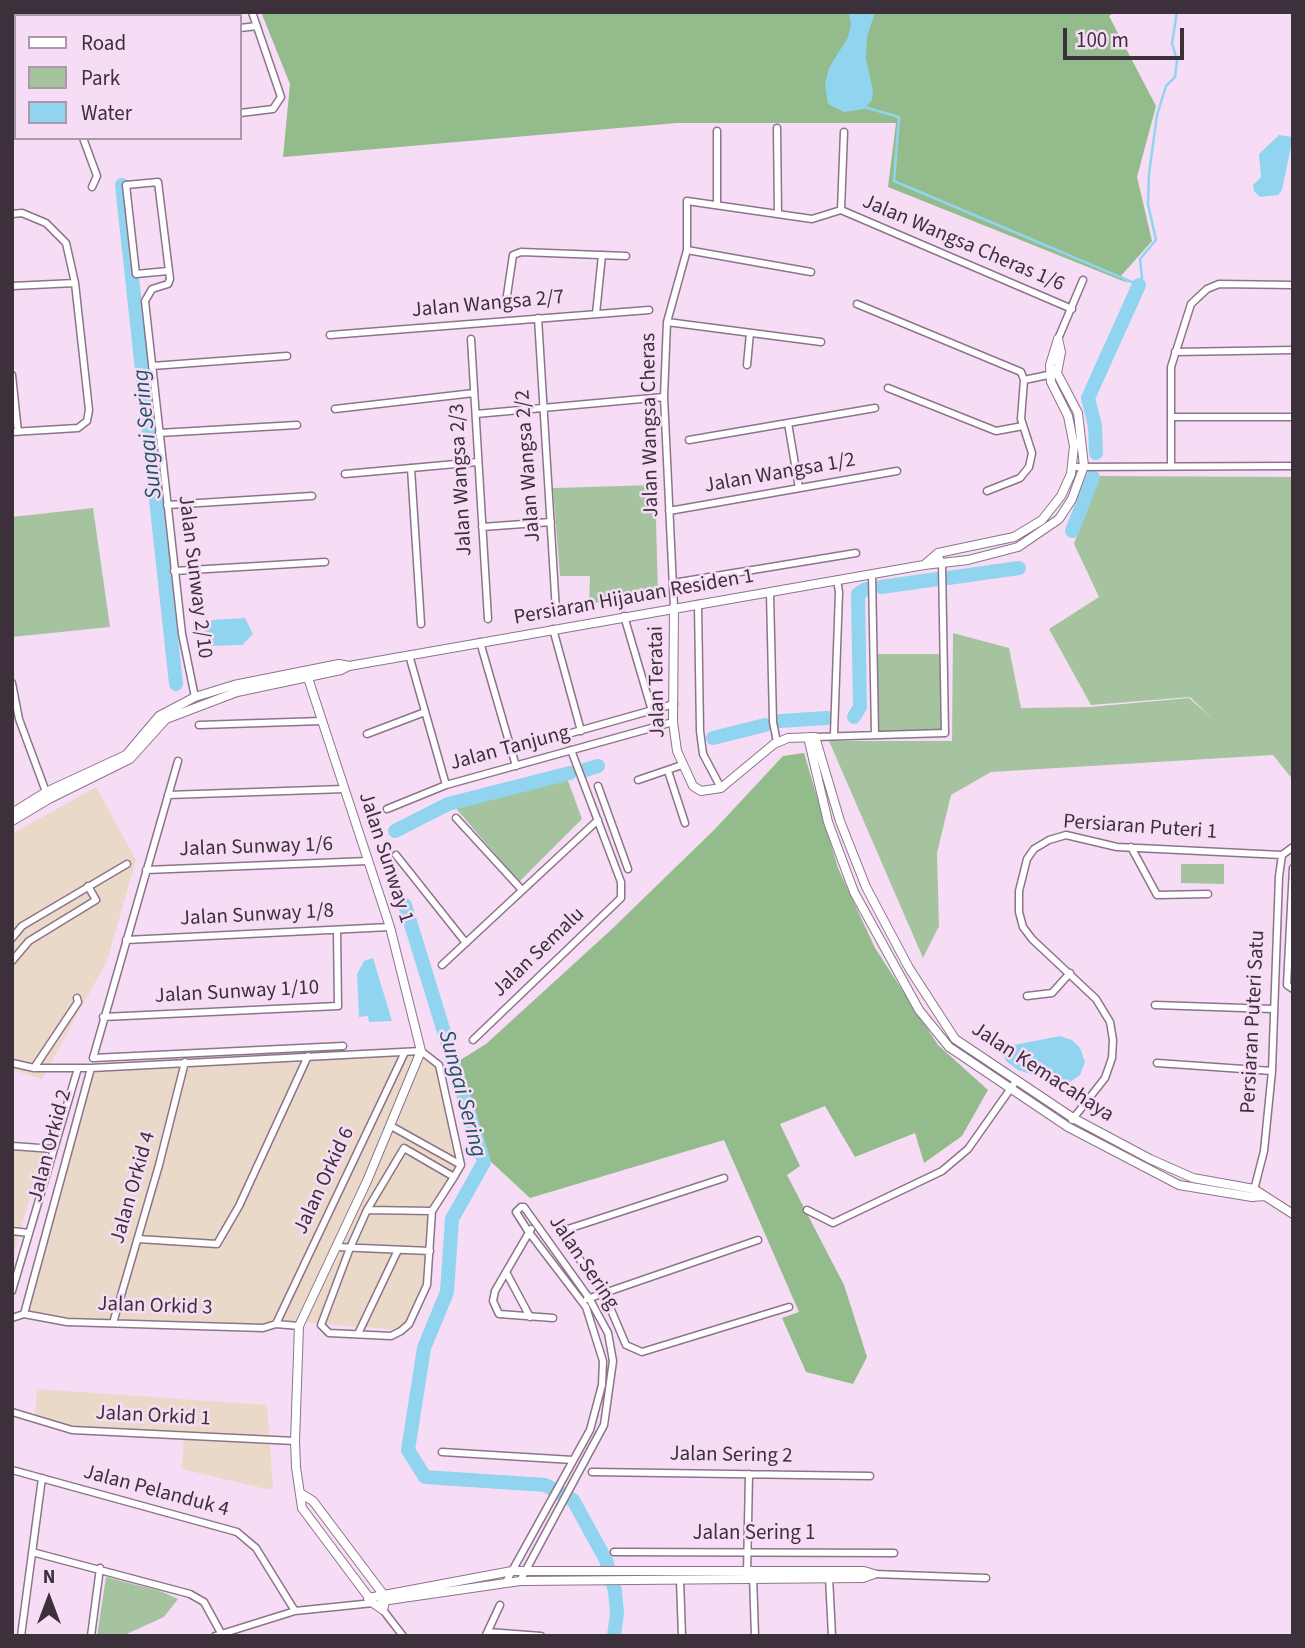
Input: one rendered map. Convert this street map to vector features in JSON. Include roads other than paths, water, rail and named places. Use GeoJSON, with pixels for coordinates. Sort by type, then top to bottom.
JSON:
{"type":"FeatureCollection","features":[{"type":"Feature","properties":{"kind":"street"},"geometry":{"type":"LineString","coordinates":[[242,113],[272,109],[281,97],[252,12]]}},
{"type":"Feature","properties":{"kind":"street"},"geometry":{"type":"LineString","coordinates":[[242,28],[257,26]]}},
{"type":"Feature","properties":{"kind":"street"},"geometry":{"type":"LineString","coordinates":[[777,128],[778,213]]}},
{"type":"Feature","properties":{"kind":"street"},"geometry":{"type":"LineString","coordinates":[[718,131],[717,203],[812,219],[841,210],[844,132]]}},
{"type":"Feature","properties":{"kind":"street"},"geometry":{"type":"LineString","coordinates":[[84,140],[97,176],[92,187]]}},
{"type":"Feature","properties":{"kind":"street"},"geometry":{"type":"LineString","coordinates":[[158,182],[169,271],[136,274],[126,185],[158,182]]}},
{"type":"Feature","properties":{"kind":"street","name":"Jalan Wangsa Cheras"},"geometry":{"type":"LineString","coordinates":[[674,608],[664,397],[667,322],[687,250],[687,201],[717,203]]}},
{"type":"Feature","properties":{"kind":"street","name":"Jalan Wangsa Cheras 1/6"},"geometry":{"type":"LineString","coordinates":[[841,210],[1072,309]]}},
{"type":"Feature","properties":{"kind":"street"},"geometry":{"type":"LineString","coordinates":[[12,214],[22,213],[46,223],[66,243],[75,283],[89,410],[87,421],[78,428],[15,432],[12,375]]}},
{"type":"Feature","properties":{"kind":"street"},"geometry":{"type":"LineString","coordinates":[[687,250],[811,272]]}},
{"type":"Feature","properties":{"kind":"street"},"geometry":{"type":"LineString","coordinates":[[506,302],[513,255],[521,252],[626,256]]}},
{"type":"Feature","properties":{"kind":"street"},"geometry":{"type":"LineString","coordinates":[[596,314],[602,256]]}},
{"type":"Feature","properties":{"kind":"street","name":"Jalan Sunway 2/10"},"geometry":{"type":"LineString","coordinates":[[169,271],[168,284],[152,289],[145,301],[174,571],[182,634],[195,697]]}},
{"type":"Feature","properties":{"kind":"street"},"geometry":{"type":"LineString","coordinates":[[1024,380],[1054,374],[1052,358],[1083,280]]}},
{"type":"Feature","properties":{"kind":"street"},"geometry":{"type":"LineString","coordinates":[[12,286],[75,283]]}},
{"type":"Feature","properties":{"kind":"street"},"geometry":{"type":"LineString","coordinates":[[1171,466],[1171,367],[1191,304],[1207,289],[1219,284],[1293,285]]}},
{"type":"Feature","properties":{"kind":"street"},"geometry":{"type":"LineString","coordinates":[[857,304],[1021,372],[1024,380],[1021,415],[1032,453],[1028,467],[1020,478],[987,491]]}},
{"type":"Feature","properties":{"kind":"street","name":"Jalan Wangsa 2/7"},"geometry":{"type":"LineString","coordinates":[[330,335],[649,310]]}},
{"type":"Feature","properties":{"kind":"street","name":"Jalan Wangsa 2/2"},"geometry":{"type":"LineString","coordinates":[[538,318],[556,611]]}},
{"type":"Feature","properties":{"kind":"street"},"geometry":{"type":"LineString","coordinates":[[667,322],[821,342]]}},
{"type":"Feature","properties":{"kind":"street"},"geometry":{"type":"LineString","coordinates":[[747,365],[750,333]]}},
{"type":"Feature","properties":{"kind":"street","name":"Jalan Wangsa 2/3"},"geometry":{"type":"LineString","coordinates":[[471,339],[488,619]]}},
{"type":"Feature","properties":{"kind":"street"},"geometry":{"type":"LineString","coordinates":[[1175,352],[1293,351]]}},
{"type":"Feature","properties":{"kind":"street"},"geometry":{"type":"LineString","coordinates":[[152,366],[287,356]]}},
{"type":"Feature","properties":{"kind":"street","name":"Persiaran Hijauan Residen 1"},"geometry":{"type":"LineString","coordinates":[[297,676],[624,616],[942,564],[1018,547],[1059,519],[1072,499],[1084,466],[1079,413],[1054,374]]}},
{"type":"Feature","properties":{"kind":"street","name":"Persiaran Hijauan Residen 1"},"geometry":{"type":"LineString","coordinates":[[924,565],[939,553],[1014,537],[1049,512],[1061,496],[1072,467],[1073,434],[1054,374]]}},
{"type":"Feature","properties":{"kind":"street"},"geometry":{"type":"LineString","coordinates":[[888,388],[996,431],[1023,426]]}},
{"type":"Feature","properties":{"kind":"street"},"geometry":{"type":"LineString","coordinates":[[335,409],[474,393]]}},
{"type":"Feature","properties":{"kind":"street"},"geometry":{"type":"LineString","coordinates":[[475,414],[664,397]]}},
{"type":"Feature","properties":{"kind":"street"},"geometry":{"type":"LineString","coordinates":[[689,440],[875,408]]}},
{"type":"Feature","properties":{"kind":"street"},"geometry":{"type":"LineString","coordinates":[[1171,417],[1293,417]]}},
{"type":"Feature","properties":{"kind":"street"},"geometry":{"type":"LineString","coordinates":[[788,423],[799,488]]}},
{"type":"Feature","properties":{"kind":"street"},"geometry":{"type":"LineString","coordinates":[[159,433],[297,425]]}},
{"type":"Feature","properties":{"kind":"street"},"geometry":{"type":"LineString","coordinates":[[345,474],[478,462]]}},
{"type":"Feature","properties":{"kind":"street"},"geometry":{"type":"LineString","coordinates":[[1072,467],[1293,466]]}},
{"type":"Feature","properties":{"kind":"street"},"geometry":{"type":"LineString","coordinates":[[411,468],[421,624]]}},
{"type":"Feature","properties":{"kind":"street","name":"Jalan Wangsa 1/2"},"geometry":{"type":"LineString","coordinates":[[669,511],[897,471]]}},
{"type":"Feature","properties":{"kind":"street"},"geometry":{"type":"LineString","coordinates":[[167,505],[312,496]]}},
{"type":"Feature","properties":{"kind":"street"},"geometry":{"type":"LineString","coordinates":[[482,527],[551,522]]}},
{"type":"Feature","properties":{"kind":"street"},"geometry":{"type":"LineString","coordinates":[[1014,537],[1018,547]]}},
{"type":"Feature","properties":{"kind":"street"},"geometry":{"type":"LineString","coordinates":[[673,583],[856,553]]}},
{"type":"Feature","properties":{"kind":"street"},"geometry":{"type":"LineString","coordinates":[[698,604],[700,732],[704,754],[721,788],[777,742],[834,734],[945,733],[942,564],[939,553]]}},
{"type":"Feature","properties":{"kind":"street"},"geometry":{"type":"LineString","coordinates":[[174,571],[325,562]]}},
{"type":"Feature","properties":{"kind":"street"},"geometry":{"type":"LineString","coordinates":[[872,574],[875,734]]}},
{"type":"Feature","properties":{"kind":"street"},"geometry":{"type":"LineString","coordinates":[[834,734],[839,592],[837,580]]}},
{"type":"Feature","properties":{"kind":"street"},"geometry":{"type":"LineString","coordinates":[[770,593],[773,722],[777,742]]}},
{"type":"Feature","properties":{"kind":"street","name":"Jalan Teratai"},"geometry":{"type":"LineString","coordinates":[[674,608],[673,722],[682,765],[688,779],[701,791],[721,788]]}},
{"type":"Feature","properties":{"kind":"street"},"geometry":{"type":"LineString","coordinates":[[624,616],[652,711]]}},
{"type":"Feature","properties":{"kind":"street"},"geometry":{"type":"LineString","coordinates":[[553,629],[581,731]]}},
{"type":"Feature","properties":{"kind":"street"},"geometry":{"type":"LineString","coordinates":[[480,642],[516,766]]}},
{"type":"Feature","properties":{"kind":"street","name":"Jalan Tanjung"},"geometry":{"type":"LineString","coordinates":[[409,655],[446,785],[673,722]]}},
{"type":"Feature","properties":{"kind":"street"},"geometry":{"type":"LineString","coordinates":[[297,676],[311,689],[317,672]]}},
{"type":"Feature","properties":{"kind":"street","name":"Persiaran Hijauan Residen 1"},"geometry":{"type":"LineString","coordinates":[[297,676],[308,678],[317,672]]}},
{"type":"Feature","properties":{"kind":"street"},"geometry":{"type":"LineString","coordinates":[[195,697],[204,700],[297,676]]}},
{"type":"Feature","properties":{"kind":"street"},"geometry":{"type":"LineString","coordinates":[[12,813],[46,792],[126,755],[159,716],[195,697],[297,676]]}},
{"type":"Feature","properties":{"kind":"street","name":"Jalan Sunway 1"},"geometry":{"type":"LineString","coordinates":[[308,678],[390,927],[421,1051]]}},
{"type":"Feature","properties":{"kind":"street"},"geometry":{"type":"LineString","coordinates":[[12,683],[19,719],[46,792]]}},
{"type":"Feature","properties":{"kind":"street"},"geometry":{"type":"LineString","coordinates":[[166,719],[222,696]]}},
{"type":"Feature","properties":{"kind":"street"},"geometry":{"type":"LineString","coordinates":[[12,821],[49,799],[130,760],[166,719],[195,697]]}},
{"type":"Feature","properties":{"kind":"street"},"geometry":{"type":"LineString","coordinates":[[511,750],[674,704]]}},
{"type":"Feature","properties":{"kind":"street"},"geometry":{"type":"LineString","coordinates":[[366,734],[425,712]]}},
{"type":"Feature","properties":{"kind":"street"},"geometry":{"type":"LineString","coordinates":[[199,725],[322,721]]}},
{"type":"Feature","properties":{"kind":"street","name":"Jalan Kemacahaya"},"geometry":{"type":"LineString","coordinates":[[812,737],[828,822],[854,892],[919,1010],[949,1047],[1010,1089],[1070,1122],[1193,1178],[1264,1196],[1293,1214]]}},
{"type":"Feature","properties":{"kind":"street","name":"Jalan Kemacahaya"},"geometry":{"type":"LineString","coordinates":[[812,737],[840,821],[866,887],[909,968],[955,1039],[1070,1122]]}},
{"type":"Feature","properties":{"kind":"street"},"geometry":{"type":"LineString","coordinates":[[442,965],[598,820],[571,750]]}},
{"type":"Feature","properties":{"kind":"street"},"geometry":{"type":"LineString","coordinates":[[178,761],[93,1058],[343,1046]]}},
{"type":"Feature","properties":{"kind":"street"},"geometry":{"type":"LineString","coordinates":[[638,780],[682,765]]}},
{"type":"Feature","properties":{"kind":"street"},"geometry":{"type":"LineString","coordinates":[[668,771],[685,823]]}},
{"type":"Feature","properties":{"kind":"street"},"geometry":{"type":"LineString","coordinates":[[387,809],[446,785]]}},
{"type":"Feature","properties":{"kind":"street"},"geometry":{"type":"LineString","coordinates":[[598,786],[628,869]]}},
{"type":"Feature","properties":{"kind":"street"},"geometry":{"type":"LineString","coordinates":[[168,795],[344,789]]}},
{"type":"Feature","properties":{"kind":"street"},"geometry":{"type":"LineString","coordinates":[[456,818],[522,890]]}},
{"type":"Feature","properties":{"kind":"street","name":"Jalan Semalu"},"geometry":{"type":"LineString","coordinates":[[473,1040],[621,898],[622,888],[598,820]]}},
{"type":"Feature","properties":{"kind":"street","name":"Persiaran Puteri 1"},"geometry":{"type":"LineString","coordinates":[[1070,1122],[1105,1078],[1112,1058],[1113,1040],[1110,1022],[1096,999],[1032,939],[1023,927],[1019,912],[1019,891],[1027,859],[1034,849],[1049,840],[1066,835],[1131,848],[1282,855]]}},
{"type":"Feature","properties":{"kind":"street"},"geometry":{"type":"LineString","coordinates":[[1293,847],[1282,855],[1293,867],[1287,985],[1293,989]]}},
{"type":"Feature","properties":{"kind":"street"},"geometry":{"type":"LineString","coordinates":[[1131,848],[1157,895],[1208,894]]}},
{"type":"Feature","properties":{"kind":"street"},"geometry":{"type":"LineString","coordinates":[[396,855],[466,943]]}},
{"type":"Feature","properties":{"kind":"street","name":"Persiaran Puteri Satu"},"geometry":{"type":"LineString","coordinates":[[1253,1193],[1264,1152],[1272,1071],[1282,855]]}},
{"type":"Feature","properties":{"kind":"street","name":"Jalan Sunway 1/6"},"geometry":{"type":"LineString","coordinates":[[146,870],[368,861]]}},
{"type":"Feature","properties":{"kind":"street"},"geometry":{"type":"LineString","coordinates":[[12,938],[22,926],[127,864]]}},
{"type":"Feature","properties":{"kind":"street"},"geometry":{"type":"LineString","coordinates":[[12,961],[29,941],[96,900],[88,886]]}},
{"type":"Feature","properties":{"kind":"street","name":"Jalan Sunway 1/8"},"geometry":{"type":"LineString","coordinates":[[126,940],[390,927]]}},
{"type":"Feature","properties":{"kind":"street","name":"Jalan Sunway 1/10"},"geometry":{"type":"LineString","coordinates":[[103,1017],[338,1006],[337,930]]}},
{"type":"Feature","properties":{"kind":"street"},"geometry":{"type":"LineString","coordinates":[[1027,996],[1052,993],[1070,973]]}},
{"type":"Feature","properties":{"kind":"street"},"geometry":{"type":"LineString","coordinates":[[34,1068],[78,1002],[77,998]]}},
{"type":"Feature","properties":{"kind":"street"},"geometry":{"type":"LineString","coordinates":[[1155,1005],[1273,1009]]}},
{"type":"Feature","properties":{"kind":"street"},"geometry":{"type":"LineString","coordinates":[[403,1636],[383,1610],[371,1601],[302,1508],[295,1441],[299,1326],[367,1181],[421,1051]]}},
{"type":"Feature","properties":{"kind":"street"},"geometry":{"type":"LineString","coordinates":[[12,1063],[34,1068],[90,1068],[421,1051],[439,1065],[461,1165],[432,1211],[426,1285],[410,1324],[391,1336],[329,1333],[321,1325],[350,1248],[367,1210],[404,1148],[453,1177]]}},
{"type":"Feature","properties":{"kind":"street","name":"Jalan Orkid 6"},"geometry":{"type":"LineString","coordinates":[[276,1324],[405,1052]]}},
{"type":"Feature","properties":{"kind":"street"},"geometry":{"type":"LineString","coordinates":[[138,1239],[217,1244],[239,1206],[308,1056]]}},
{"type":"Feature","properties":{"kind":"street","name":"Jalan Orkid 4"},"geometry":{"type":"LineString","coordinates":[[114,1323],[185,1062]]}},
{"type":"Feature","properties":{"kind":"street"},"geometry":{"type":"LineString","coordinates":[[1157,1063],[1272,1071]]}},
{"type":"Feature","properties":{"kind":"street"},"geometry":{"type":"LineString","coordinates":[[12,1291],[78,1068]]}},
{"type":"Feature","properties":{"kind":"street","name":"Jalan Orkid 2"},"geometry":{"type":"LineString","coordinates":[[24,1314],[90,1068]]}},
{"type":"Feature","properties":{"kind":"street"},"geometry":{"type":"LineString","coordinates":[[807,1210],[833,1223],[942,1171],[968,1150],[1016,1081]]}},
{"type":"Feature","properties":{"kind":"street"},"geometry":{"type":"LineString","coordinates":[[391,1126],[461,1165]]}},
{"type":"Feature","properties":{"kind":"street"},"geometry":{"type":"LineString","coordinates":[[12,1146],[54,1149]]}},
{"type":"Feature","properties":{"kind":"street"},"geometry":{"type":"LineString","coordinates":[[724,1178],[568,1229],[564,1238],[603,1291],[626,1345],[642,1352],[789,1307]]}},
{"type":"Feature","properties":{"kind":"street"},"geometry":{"type":"LineString","coordinates":[[367,1181],[380,1189]]}},
{"type":"Feature","properties":{"kind":"street","name":"Jalan Sering"},"geometry":{"type":"LineString","coordinates":[[506,1582],[548,1501],[590,1430],[602,1385],[603,1361],[586,1300],[528,1231],[517,1209],[524,1207],[536,1226],[586,1300],[608,1333],[613,1361],[604,1424],[525,1571]]}},
{"type":"Feature","properties":{"kind":"street"},"geometry":{"type":"LineString","coordinates":[[367,1210],[432,1211]]}},
{"type":"Feature","properties":{"kind":"street"},"geometry":{"type":"LineString","coordinates":[[536,1226],[528,1231],[493,1301],[499,1314],[553,1318]]}},
{"type":"Feature","properties":{"kind":"street"},"geometry":{"type":"LineString","coordinates":[[12,1231],[29,1233]]}},
{"type":"Feature","properties":{"kind":"street"},"geometry":{"type":"LineString","coordinates":[[586,1300],[603,1291],[758,1240]]}},
{"type":"Feature","properties":{"kind":"street"},"geometry":{"type":"LineString","coordinates":[[337,1247],[430,1251]]}},
{"type":"Feature","properties":{"kind":"street"},"geometry":{"type":"LineString","coordinates":[[358,1334],[398,1250]]}},
{"type":"Feature","properties":{"kind":"street"},"geometry":{"type":"LineString","coordinates":[[506,1272],[530,1317]]}},
{"type":"Feature","properties":{"kind":"street","name":"Jalan Orkid 3"},"geometry":{"type":"LineString","coordinates":[[12,1318],[24,1314],[67,1322],[263,1328],[276,1324],[299,1326]]}},
{"type":"Feature","properties":{"kind":"street","name":"Jalan Orkid 1"},"geometry":{"type":"LineString","coordinates":[[12,1412],[72,1430],[295,1441]]}},
{"type":"Feature","properties":{"kind":"street"},"geometry":{"type":"LineString","coordinates":[[442,1451],[571,1461],[580,1466]]}},
{"type":"Feature","properties":{"kind":"street","name":"Jalan Pelanduk 4"},"geometry":{"type":"LineString","coordinates":[[12,1470],[237,1532],[256,1548],[295,1611]]}},
{"type":"Feature","properties":{"kind":"street","name":"Jalan Sering 2"},"geometry":{"type":"LineString","coordinates":[[592,1472],[870,1476]]}},
{"type":"Feature","properties":{"kind":"street"},"geometry":{"type":"LineString","coordinates":[[749,1475],[748,1550],[755,1636]]}},
{"type":"Feature","properties":{"kind":"street"},"geometry":{"type":"LineString","coordinates":[[21,1636],[42,1478]]}},
{"type":"Feature","properties":{"kind":"street"},"geometry":{"type":"LineString","coordinates":[[300,1493],[313,1501],[384,1597],[383,1610]]}},
{"type":"Feature","properties":{"kind":"street","name":"Jalan Sering 1"},"geometry":{"type":"LineString","coordinates":[[614,1552],[748,1550],[894,1553]]}},
{"type":"Feature","properties":{"kind":"street"},"geometry":{"type":"LineString","coordinates":[[32,1552],[190,1594],[205,1602],[218,1634],[295,1611],[359,1604],[512,1571],[630,1570],[750,1575],[874,1574],[986,1578]]}},
{"type":"Feature","properties":{"kind":"street"},"geometry":{"type":"LineString","coordinates":[[91,1636],[100,1568]]}},
{"type":"Feature","properties":{"kind":"street"},"geometry":{"type":"LineString","coordinates":[[520,1581],[525,1571]]}},
{"type":"Feature","properties":{"kind":"street"},"geometry":{"type":"LineString","coordinates":[[384,1597],[520,1581],[680,1580],[750,1575]]}},
{"type":"Feature","properties":{"kind":"street"},"geometry":{"type":"LineString","coordinates":[[829,1575],[832,1636]]}},
{"type":"Feature","properties":{"kind":"street"},"geometry":{"type":"LineString","coordinates":[[680,1580],[682,1636]]}},
{"type":"Feature","properties":{"kind":"street"},"geometry":{"type":"LineString","coordinates":[[500,1605],[487,1634],[541,1636]]}},
{"type":"Feature","properties":{"kind":"water"},"geometry":{"type":"Polygon","coordinates":[[[849,12],[875,12],[867,37],[866,59],[873,91],[872,100],[864,109],[844,112],[828,104],[825,84],[829,68],[848,37],[851,24],[849,12]]]}},
{"type":"Feature","properties":{"kind":"water"},"geometry":{"type":"Polygon","coordinates":[[[1279,135],[1293,137],[1282,190],[1278,195],[1260,197],[1254,191],[1253,185],[1261,177],[1259,154],[1279,135]]]}},
{"type":"Feature","properties":{"kind":"water"},"geometry":{"type":"Polygon","coordinates":[[[245,618],[253,634],[242,645],[209,646],[204,629],[212,620],[245,618]]]}},
{"type":"Feature","properties":{"kind":"water"},"geometry":{"type":"Polygon","coordinates":[[[373,958],[392,1021],[369,1022],[368,1016],[359,1017],[357,974],[364,961],[373,958]]]}},
{"type":"Feature","properties":{"kind":"water"},"geometry":{"type":"Polygon","coordinates":[[[1060,1036],[1072,1040],[1080,1048],[1085,1062],[1080,1075],[1070,1082],[1056,1082],[1018,1070],[1006,1061],[1003,1053],[1009,1046],[1060,1036]]]}},
{"type":"Feature","properties":{"kind":"waterway"},"geometry":{"type":"LineString","coordinates":[[864,107],[899,117],[894,181],[1139,285],[1142,278],[1140,259],[1156,240],[1148,204],[1149,174],[1157,115],[1166,86],[1175,77],[1177,61],[1172,43],[1177,12]]}},
{"type":"Feature","properties":{"kind":"waterway","name":"Sungai Sering"},"geometry":{"type":"LineString","coordinates":[[122,185],[176,684]]}},
{"type":"Feature","properties":{"kind":"waterway"},"geometry":{"type":"LineString","coordinates":[[1096,453],[1095,426],[1088,398],[1139,285]]}},
{"type":"Feature","properties":{"kind":"waterway"},"geometry":{"type":"LineString","coordinates":[[1072,531],[1093,477]]}},
{"type":"Feature","properties":{"kind":"waterway"},"geometry":{"type":"LineString","coordinates":[[948,578],[1019,568]]}},
{"type":"Feature","properties":{"kind":"waterway"},"geometry":{"type":"LineString","coordinates":[[881,587],[938,579]]}},
{"type":"Feature","properties":{"kind":"waterway"},"geometry":{"type":"LineString","coordinates":[[854,717],[860,707],[858,594],[866,589]]}},
{"type":"Feature","properties":{"kind":"waterway"},"geometry":{"type":"LineString","coordinates":[[780,721],[827,718]]}},
{"type":"Feature","properties":{"kind":"waterway"},"geometry":{"type":"LineString","coordinates":[[713,738],[765,725]]}},
{"type":"Feature","properties":{"kind":"waterway"},"geometry":{"type":"LineString","coordinates":[[585,770],[598,766]]}},
{"type":"Feature","properties":{"kind":"waterway"},"geometry":{"type":"LineString","coordinates":[[395,831],[448,804],[570,773]]}},
{"type":"Feature","properties":{"kind":"waterway","name":"Sungai Sering"},"geometry":{"type":"LineString","coordinates":[[405,905],[484,1162],[452,1219],[447,1292],[424,1348],[408,1450],[425,1477],[545,1485],[573,1500],[606,1560],[615,1591],[617,1613],[614,1636]]}}]}
